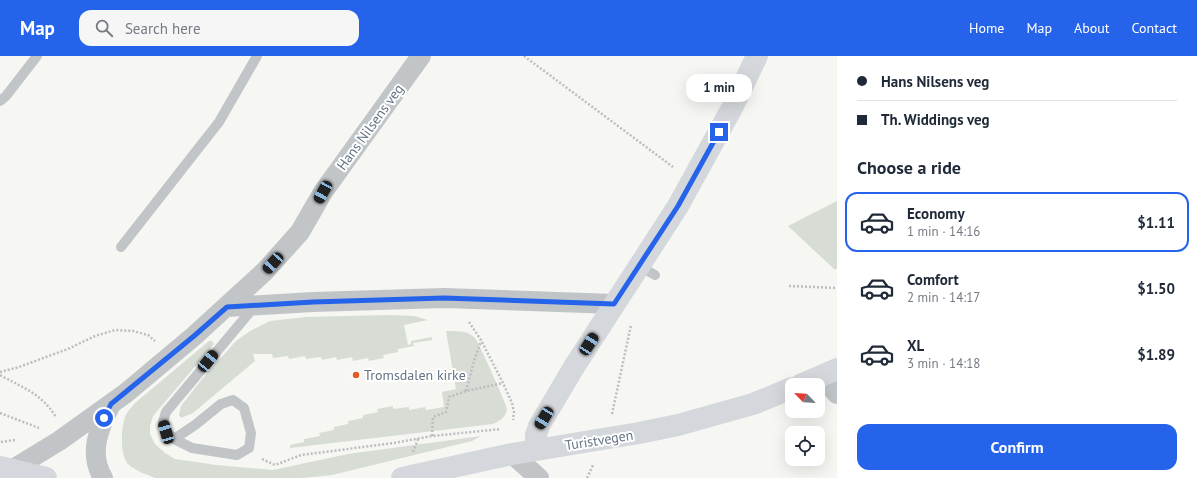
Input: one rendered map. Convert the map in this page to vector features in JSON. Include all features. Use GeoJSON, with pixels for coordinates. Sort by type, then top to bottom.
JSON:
{"type":"FeatureCollection","features":[{"type":"Feature","properties":{"kind":"street","name":"Hans Nilsens veg"},"geometry":{"type":"LineString","coordinates":[[171,355],[227,307],[265,271],[300,232],[323,192],[421,56]]}},
{"type":"Feature","properties":{"kind":"street"},"geometry":{"type":"LineString","coordinates":[[536,450],[536,435],[539,426],[574,368],[614,304],[647,271],[664,229],[732,108],[757,56]]}},
{"type":"Feature","properties":{"kind":"street"},"geometry":{"type":"LineString","coordinates":[[227,307],[313,302],[454,299],[614,304]]}},
{"type":"Feature","properties":{"kind":"street"},"geometry":{"type":"LineString","coordinates":[[6,468],[58,441],[111,404],[171,355]]}},
{"type":"Feature","properties":{"kind":"street"},"geometry":{"type":"LineString","coordinates":[[817,378],[829,373],[837,394]]}},
{"type":"Feature","properties":{"kind":"street","name":"Turistvegen"},"geometry":{"type":"LineString","coordinates":[[402,478],[512,454],[678,425],[753,404],[785,391]]}},
{"type":"Feature","properties":{"kind":"street"},"geometry":{"type":"LineString","coordinates":[[103,478],[97,469],[96,454],[98,434],[111,404]]}},
{"type":"Feature","properties":{"kind":"street"},"geometry":{"type":"LineString","coordinates":[[512,454],[539,478]]}},
{"type":"Feature","properties":{"kind":"street"},"geometry":{"type":"LineString","coordinates":[[6,468],[46,478]]}},
{"type":"Feature","properties":{"kind":"lane"},"geometry":{"type":"LineString","coordinates":[[0,101],[6,96],[37,56]]}},
{"type":"Feature","properties":{"kind":"lane"},"geometry":{"type":"LineString","coordinates":[[121,247],[219,122],[257,56]]}},
{"type":"Feature","properties":{"kind":"lane"},"geometry":{"type":"LineString","coordinates":[[174,438],[195,425],[221,404],[233,400],[244,408],[251,433],[249,448],[237,456],[192,448],[174,438],[166,432],[163,422],[166,412],[256,305]]}},
{"type":"Feature","properties":{"kind":"path"},"geometry":{"type":"LineString","coordinates":[[524,56],[673,167],[693,179]]}},
{"type":"Feature","properties":{"kind":"path"},"geometry":{"type":"LineString","coordinates":[[789,286],[837,288]]}},
{"type":"Feature","properties":{"kind":"path"},"geometry":{"type":"LineString","coordinates":[[454,299],[481,340],[503,383],[512,404],[514,412],[513,420]]}},
{"type":"Feature","properties":{"kind":"path"},"geometry":{"type":"LineString","coordinates":[[610,420],[631,324]]}},
{"type":"Feature","properties":{"kind":"path"},"geometry":{"type":"LineString","coordinates":[[0,373],[68,349],[95,336],[115,330],[148,335],[158,342],[171,355]]}},
{"type":"Feature","properties":{"kind":"path"},"geometry":{"type":"LineString","coordinates":[[466,391],[481,340]]}},
{"type":"Feature","properties":{"kind":"path"},"geometry":{"type":"LineString","coordinates":[[0,373],[42,399],[57,418]]}},
{"type":"Feature","properties":{"kind":"path"},"geometry":{"type":"LineString","coordinates":[[432,436],[433,417],[446,412],[449,397],[466,391],[503,383]]}},
{"type":"Feature","properties":{"kind":"path"},"geometry":{"type":"LineString","coordinates":[[0,413],[38,428]]}},
{"type":"Feature","properties":{"kind":"path"},"geometry":{"type":"LineString","coordinates":[[249,448],[264,461],[275,465],[302,455],[394,443],[432,436],[501,429]]}},
{"type":"Feature","properties":{"kind":"path"},"geometry":{"type":"LineString","coordinates":[[587,478],[594,463]]}},
{"type":"Feature","properties":{"kind":"shaded area"},"geometry":{"type":"Polygon","coordinates":[[[837,201],[837,269],[834,269],[788,226],[837,201]]]}},
{"type":"Feature","properties":{"kind":"shaded area"},"geometry":{"type":"Polygon","coordinates":[[[388,315],[414,316],[428,320],[404,325],[408,345],[411,344],[411,341],[432,337],[432,340],[413,343],[414,346],[398,349],[398,352],[383,355],[384,358],[369,361],[368,358],[353,361],[352,357],[337,360],[336,357],[322,360],[321,357],[306,359],[305,356],[289,359],[288,356],[273,358],[272,354],[253,354],[255,361],[193,413],[181,418],[179,415],[181,406],[202,379],[236,341],[250,331],[270,321],[306,317],[388,315]]]}},
{"type":"Feature","properties":{"kind":"shaded area"},"geometry":{"type":"Polygon","coordinates":[[[446,331],[465,332],[472,335],[478,342],[506,405],[506,412],[500,420],[493,424],[290,448],[290,445],[304,442],[304,439],[320,436],[319,433],[334,430],[334,427],[348,424],[348,421],[363,418],[363,415],[378,412],[377,409],[393,406],[393,409],[409,407],[409,410],[425,407],[426,410],[444,407],[442,392],[456,389],[446,331]]]}},
{"type":"Feature","properties":{"kind":"shaded area"},"geometry":{"type":"Polygon","coordinates":[[[209,341],[212,341],[214,344],[153,416],[150,426],[150,434],[155,444],[175,459],[216,465],[273,470],[348,454],[481,436],[472,441],[332,475],[303,478],[155,478],[134,469],[125,459],[122,446],[123,424],[128,412],[135,403],[209,341]]]}},
{"type":"Feature","properties":{"kind":"place","name":"Tromsdalen kirke"},"geometry":{"type":"Point","coordinates":[356,375]}},
{"type":"Feature","properties":{"kind":"route"},"geometry":{"type":"LineString","coordinates":[[104,418],[111,404],[227,307],[313,302],[444,298],[614,304],[664,229],[719,132]]}}]}
